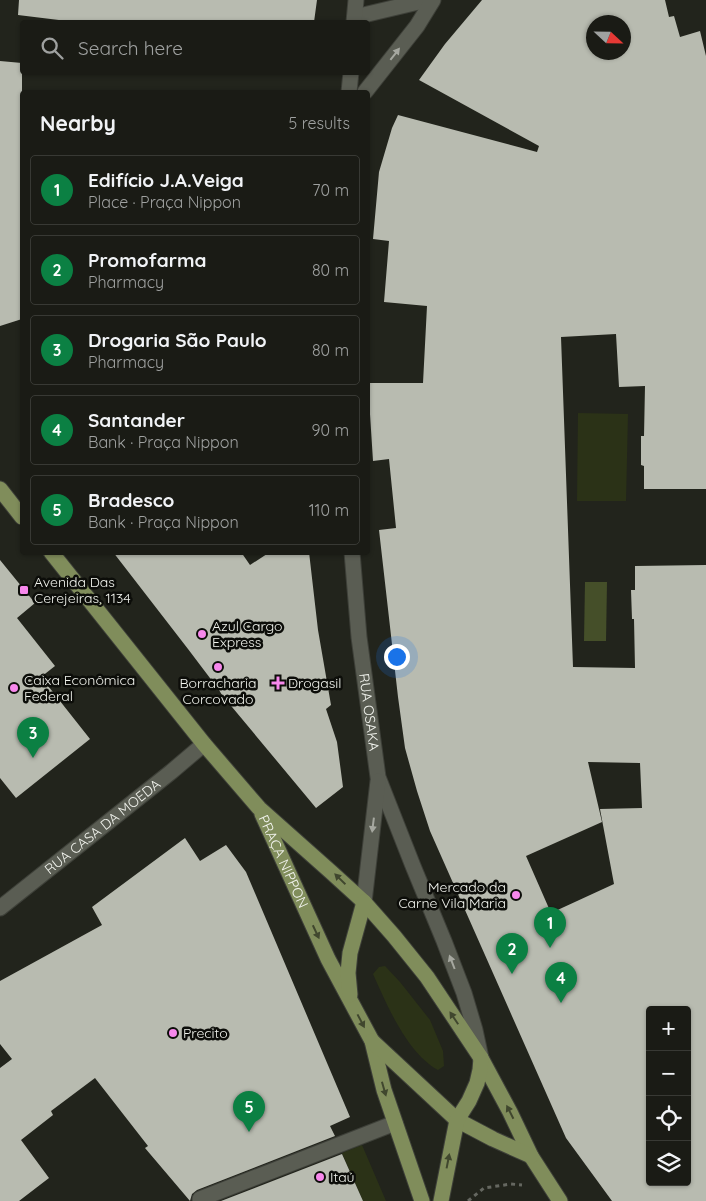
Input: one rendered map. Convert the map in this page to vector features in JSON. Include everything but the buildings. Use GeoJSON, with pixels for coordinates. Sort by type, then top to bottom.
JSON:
{"type":"FeatureCollection","features":[{"type":"Feature","properties":{"kind":"main road"},"geometry":{"type":"LineString","coordinates":[[0,489],[20,514]]}},
{"type":"Feature","properties":{"kind":"main road"},"geometry":{"type":"LineString","coordinates":[[53,555],[204,744],[259,808]]}},
{"type":"Feature","properties":{"kind":"main road","name":"PRAÇA NIPPON"},"geometry":{"type":"LineString","coordinates":[[259,808],[364,902],[427,977],[481,1058],[531,1156]]}},
{"type":"Feature","properties":{"kind":"main road","name":"PRAÇA NIPPON"},"geometry":{"type":"LineString","coordinates":[[259,808],[328,958],[372,1041],[384,1090],[422,1201]]}},
{"type":"Feature","properties":{"kind":"main road"},"geometry":{"type":"LineString","coordinates":[[350,1001],[348,974],[350,953],[364,902]]}},
{"type":"Feature","properties":{"kind":"main road","name":"PRAÇA NIPPON"},"geometry":{"type":"LineString","coordinates":[[372,1041],[457,1120],[531,1156]]}},
{"type":"Feature","properties":{"kind":"main road"},"geometry":{"type":"LineString","coordinates":[[441,1201],[457,1120],[470,1101],[477,1083],[481,1058]]}},
{"type":"Feature","properties":{"kind":"main road"},"geometry":{"type":"LineString","coordinates":[[531,1156],[560,1201]]}},
{"type":"Feature","properties":{"kind":"street"},"geometry":{"type":"LineString","coordinates":[[356,0],[354,20],[427,0]]}},
{"type":"Feature","properties":{"kind":"street"},"geometry":{"type":"LineString","coordinates":[[367,90],[417,26],[433,0]]}},
{"type":"Feature","properties":{"kind":"street"},"geometry":{"type":"LineString","coordinates":[[349,90],[351,75]]}},
{"type":"Feature","properties":{"kind":"street","name":"RUA OSAKA"},"geometry":{"type":"LineString","coordinates":[[352,555],[359,637],[378,777],[413,866]]}},
{"type":"Feature","properties":{"kind":"street","name":"RUA CASA DA MOEDA"},"geometry":{"type":"LineString","coordinates":[[0,908],[204,744]]}},
{"type":"Feature","properties":{"kind":"street"},"geometry":{"type":"LineString","coordinates":[[364,902],[378,777]]}},
{"type":"Feature","properties":{"kind":"street","name":"PRAÇA NIPPON"},"geometry":{"type":"LineString","coordinates":[[413,866],[464,993],[481,1058]]}},
{"type":"Feature","properties":{"kind":"street"},"geometry":{"type":"LineString","coordinates":[[200,1199],[395,1123]]}},
{"type":"Feature","properties":{"kind":"path"},"geometry":{"type":"LineString","coordinates":[[468,1201],[484,1188],[511,1184],[551,1187]]}},
{"type":"Feature","properties":{"kind":"shaded area"},"geometry":{"type":"Polygon","coordinates":[[[578,413],[628,414],[626,501],[577,501],[578,413]]]}},
{"type":"Feature","properties":{"kind":"shaded area"},"geometry":{"type":"Polygon","coordinates":[[[585,582],[607,582],[606,641],[584,641],[585,582]]]}},
{"type":"Feature","properties":{"kind":"shaded area"},"geometry":{"type":"Polygon","coordinates":[[[385,966],[430,1020],[443,1051],[444,1066],[438,1070],[417,1052],[392,1014],[373,974],[379,967],[385,966]]]}},
{"type":"Feature","properties":{"kind":"shaded area"},"geometry":{"type":"Polygon","coordinates":[[[362,1145],[386,1201],[363,1201],[342,1153],[362,1145]]]}},
{"type":"Feature","properties":{"kind":"place","name":"Avenida Das Cerejeiras, 1134"},"geometry":{"type":"Point","coordinates":[24,590]}},
{"type":"Feature","properties":{"kind":"place","name":"Azul Cargo Express"},"geometry":{"type":"Point","coordinates":[202,634]}},
{"type":"Feature","properties":{"kind":"place","name":"Borracharia Corcovado"},"geometry":{"type":"Point","coordinates":[218,667]}},
{"type":"Feature","properties":{"kind":"place","name":"Drogasil"},"geometry":{"type":"Point","coordinates":[278,683]}},
{"type":"Feature","properties":{"kind":"place","name":"Caixa Econômica Federal"},"geometry":{"type":"Point","coordinates":[14,688]}},
{"type":"Feature","properties":{"kind":"place","name":"Drogaria São Paulo"},"geometry":{"type":"Point","coordinates":[33,758]}},
{"type":"Feature","properties":{"kind":"place","name":"Mercado da Carne Vila Maria"},"geometry":{"type":"Point","coordinates":[516,895]}},
{"type":"Feature","properties":{"kind":"place","name":"Edifício J.A.Veiga"},"geometry":{"type":"Point","coordinates":[550,948]}},
{"type":"Feature","properties":{"kind":"place","name":"Promofarma"},"geometry":{"type":"Point","coordinates":[512,974]}},
{"type":"Feature","properties":{"kind":"place","name":"Santander"},"geometry":{"type":"Point","coordinates":[561,1003]}},
{"type":"Feature","properties":{"kind":"place","name":"Precito"},"geometry":{"type":"Point","coordinates":[173,1033]}},
{"type":"Feature","properties":{"kind":"place","name":"Bradesco"},"geometry":{"type":"Point","coordinates":[249,1132]}},
{"type":"Feature","properties":{"kind":"place","name":"Itaú"},"geometry":{"type":"Point","coordinates":[320,1177]}}]}
